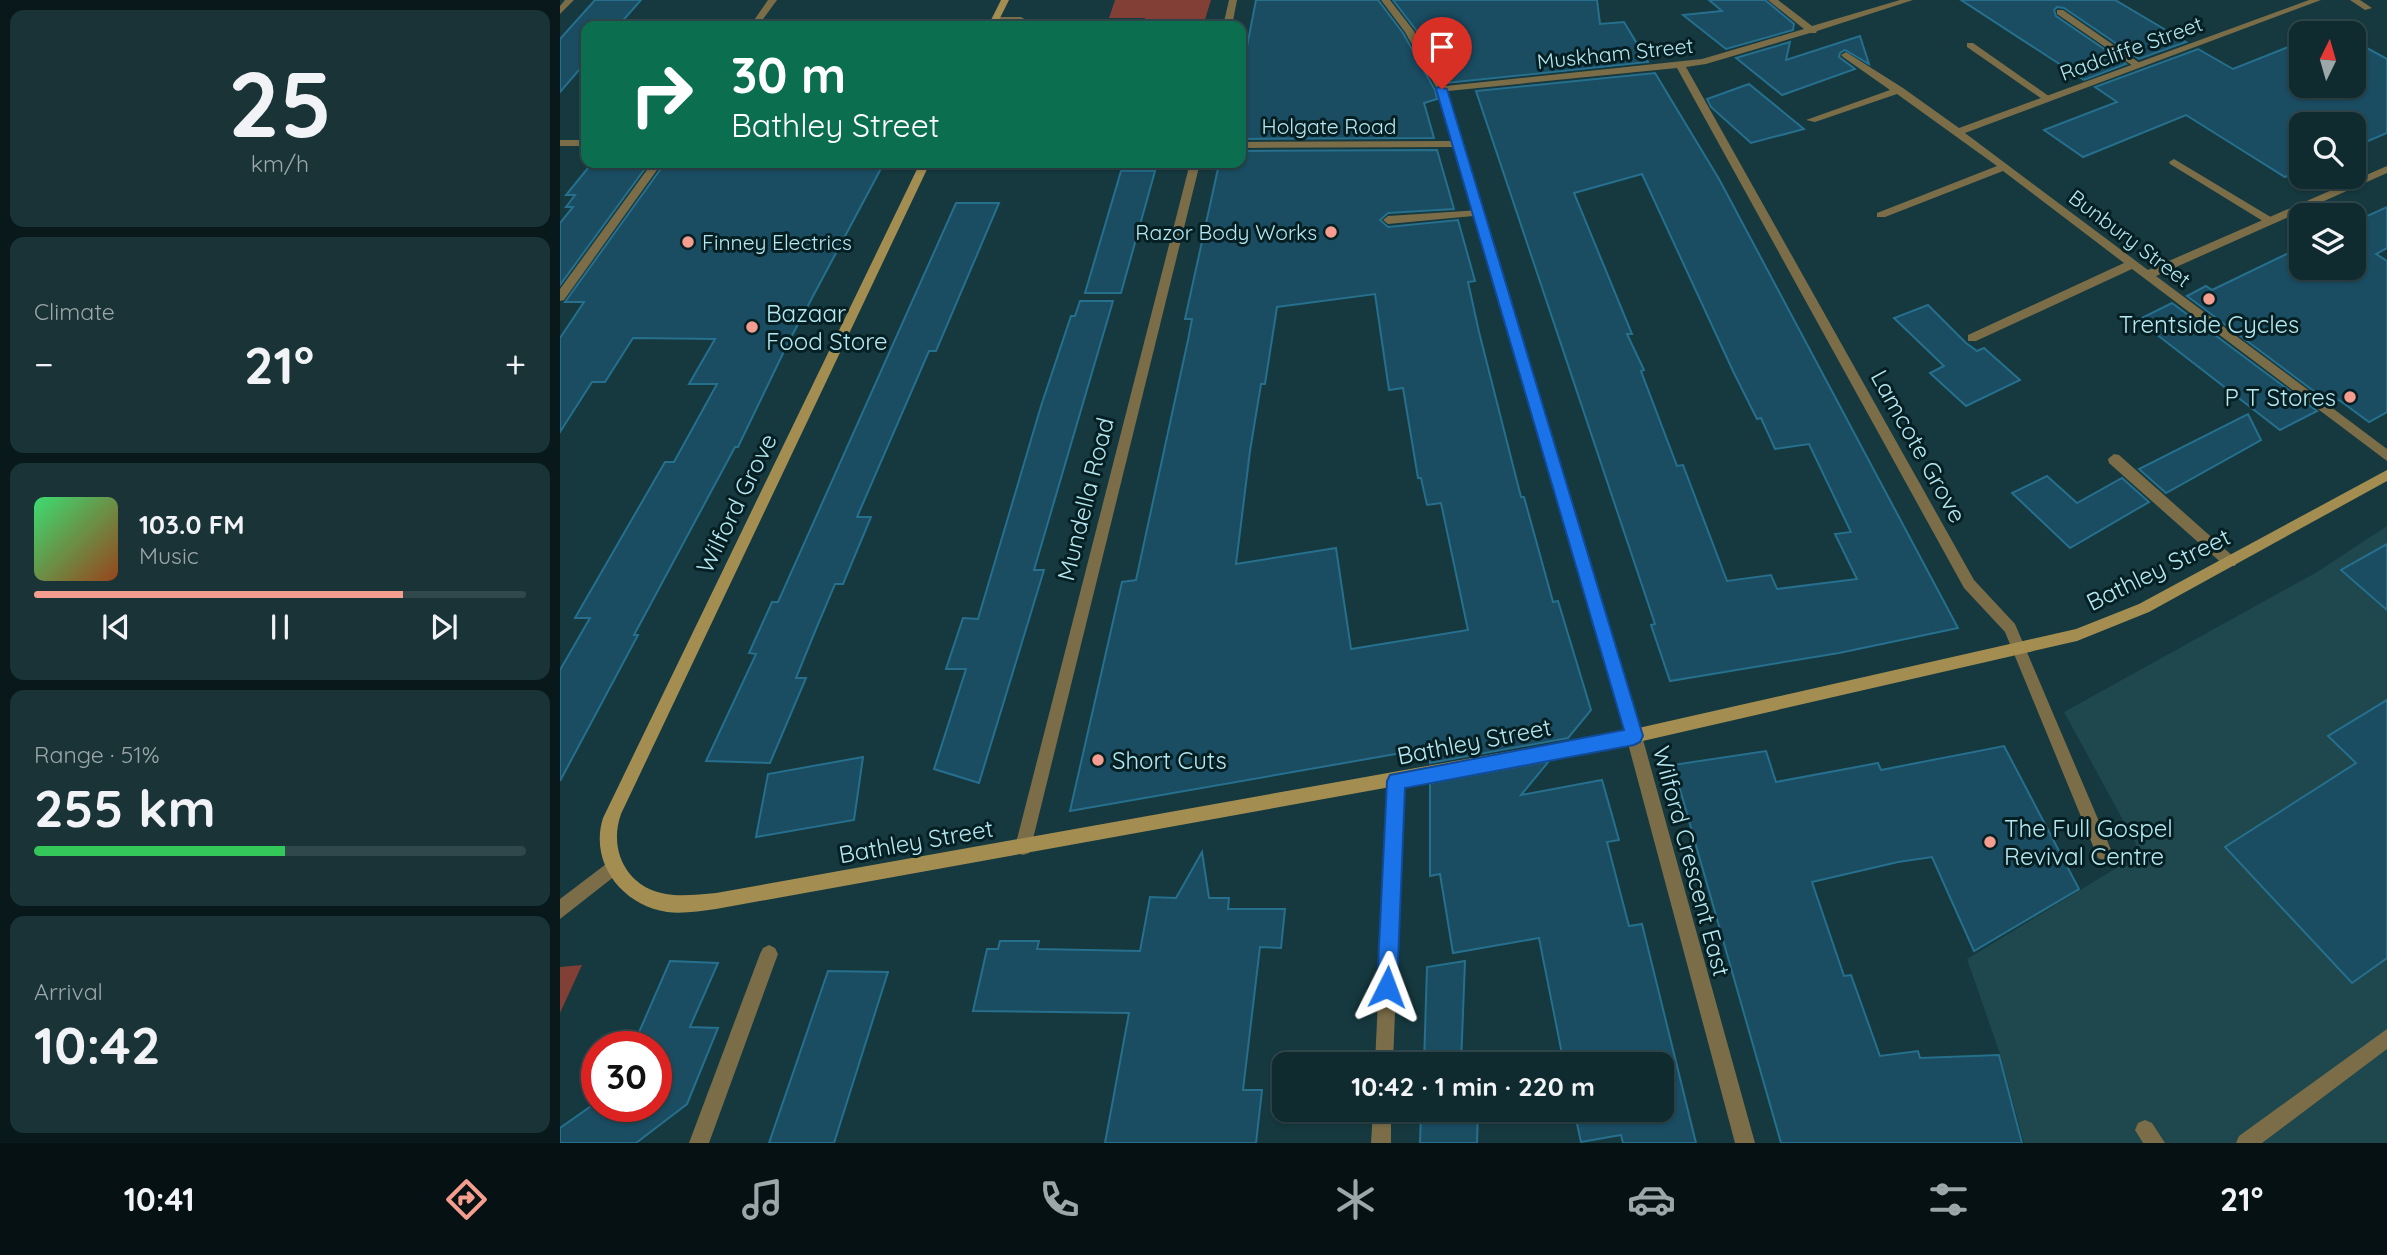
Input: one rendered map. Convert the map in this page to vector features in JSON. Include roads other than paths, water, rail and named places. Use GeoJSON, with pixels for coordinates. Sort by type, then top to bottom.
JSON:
{"type":"FeatureCollection","features":[{"type":"Feature","properties":{"kind":"street"},"geometry":{"type":"LineString","coordinates":[[560,11],[570,0]]}},
{"type":"Feature","properties":{"kind":"street"},"geometry":{"type":"LineString","coordinates":[[758,21],[773,0]]}},
{"type":"Feature","properties":{"kind":"street"},"geometry":{"type":"LineString","coordinates":[[995,21],[1005,0]]}},
{"type":"Feature","properties":{"kind":"street"},"geometry":{"type":"LineString","coordinates":[[1228,21],[1233,0]]}},
{"type":"Feature","properties":{"kind":"street","name":"Wilford Crescent East"},"geometry":{"type":"LineString","coordinates":[[1385,0],[1409,31],[1442,89],[1634,736],[1745,1143]]}},
{"type":"Feature","properties":{"kind":"street"},"geometry":{"type":"LineString","coordinates":[[1772,0],[1813,31]]}},
{"type":"Feature","properties":{"kind":"street","name":"Muskham Street"},"geometry":{"type":"LineString","coordinates":[[1442,89],[1681,65],[1813,31],[1909,0]]}},
{"type":"Feature","properties":{"kind":"street","name":"Radcliffe Street"},"geometry":{"type":"LineString","coordinates":[[1958,132],[2317,0]]}},
{"type":"Feature","properties":{"kind":"street"},"geometry":{"type":"LineString","coordinates":[[2354,0],[2368,8]]}},
{"type":"Feature","properties":{"kind":"street"},"geometry":{"type":"LineString","coordinates":[[2060,12],[2139,66]]}},
{"type":"Feature","properties":{"kind":"street"},"geometry":{"type":"LineString","coordinates":[[1012,21],[1021,20]]}},
{"type":"Feature","properties":{"kind":"street"},"geometry":{"type":"LineString","coordinates":[[1970,45],[2048,99]]}},
{"type":"Feature","properties":{"kind":"street","name":"Bunbury Street"},"geometry":{"type":"LineString","coordinates":[[1846,55],[1958,132],[2387,456]]}},
{"type":"Feature","properties":{"kind":"street","name":"Lamcote Grove"},"geometry":{"type":"LineString","coordinates":[[1681,65],[1969,584],[2010,628],[2104,852]]}},
{"type":"Feature","properties":{"kind":"street"},"geometry":{"type":"LineString","coordinates":[[1811,120],[1900,90]]}},
{"type":"Feature","properties":{"kind":"street"},"geometry":{"type":"LineString","coordinates":[[560,143],[581,143]]}},
{"type":"Feature","properties":{"kind":"street","name":"Holgate Road"},"geometry":{"type":"LineString","coordinates":[[1246,145],[1459,144]]}},
{"type":"Feature","properties":{"kind":"street"},"geometry":{"type":"LineString","coordinates":[[2174,162],[2270,221]]}},
{"type":"Feature","properties":{"kind":"street"},"geometry":{"type":"LineString","coordinates":[[1881,215],[2004,167]]}},
{"type":"Feature","properties":{"kind":"street"},"geometry":{"type":"LineString","coordinates":[[560,297],[653,168]]}},
{"type":"Feature","properties":{"kind":"street","name":"Wilford Grove"},"geometry":{"type":"LineString","coordinates":[[614,866],[609,850],[608,832],[616,805],[923,168]]}},
{"type":"Feature","properties":{"kind":"street","name":"Mundella Road"},"geometry":{"type":"LineString","coordinates":[[1023,847],[1194,168]]}},
{"type":"Feature","properties":{"kind":"street"},"geometry":{"type":"LineString","coordinates":[[2147,275],[2387,169]]}},
{"type":"Feature","properties":{"kind":"street"},"geometry":{"type":"LineString","coordinates":[[1388,220],[1480,212]]}},
{"type":"Feature","properties":{"kind":"street"},"geometry":{"type":"LineString","coordinates":[[1972,338],[2133,264]]}},
{"type":"Feature","properties":{"kind":"street"},"geometry":{"type":"LineString","coordinates":[[2114,459],[2230,562]]}},
{"type":"Feature","properties":{"kind":"street","name":"Bathley Street"},"geometry":{"type":"LineString","coordinates":[[614,866],[628,887],[642,895],[666,903],[716,901],[1396,781],[1634,736],[2077,635],[2144,608],[2387,475]]}},
{"type":"Feature","properties":{"kind":"street"},"geometry":{"type":"LineString","coordinates":[[1385,1052],[1396,781]]}},
{"type":"Feature","properties":{"kind":"street"},"geometry":{"type":"LineString","coordinates":[[560,910],[614,866]]}},
{"type":"Feature","properties":{"kind":"street"},"geometry":{"type":"LineString","coordinates":[[699,1143],[769,954]]}},
{"type":"Feature","properties":{"kind":"street"},"geometry":{"type":"LineString","coordinates":[[2246,1143],[2387,1038]]}},
{"type":"Feature","properties":{"kind":"street"},"geometry":{"type":"LineString","coordinates":[[1381,1143],[1382,1122]]}},
{"type":"Feature","properties":{"kind":"place","name":"Razor Body Works"},"geometry":{"type":"Point","coordinates":[1331,232]}},
{"type":"Feature","properties":{"kind":"place","name":"Finney Electrics"},"geometry":{"type":"Point","coordinates":[688,242]}},
{"type":"Feature","properties":{"kind":"place","name":"Trentside Cycles"},"geometry":{"type":"Point","coordinates":[2209,299]}},
{"type":"Feature","properties":{"kind":"place","name":"Bazaar Food Store"},"geometry":{"type":"Point","coordinates":[752,327]}},
{"type":"Feature","properties":{"kind":"place","name":"P T Stores"},"geometry":{"type":"Point","coordinates":[2350,397]}},
{"type":"Feature","properties":{"kind":"place","name":"Short Cuts"},"geometry":{"type":"Point","coordinates":[1098,760]}},
{"type":"Feature","properties":{"kind":"place","name":"The Full Gospel Revival Centre"},"geometry":{"type":"Point","coordinates":[1990,842]}}]}
